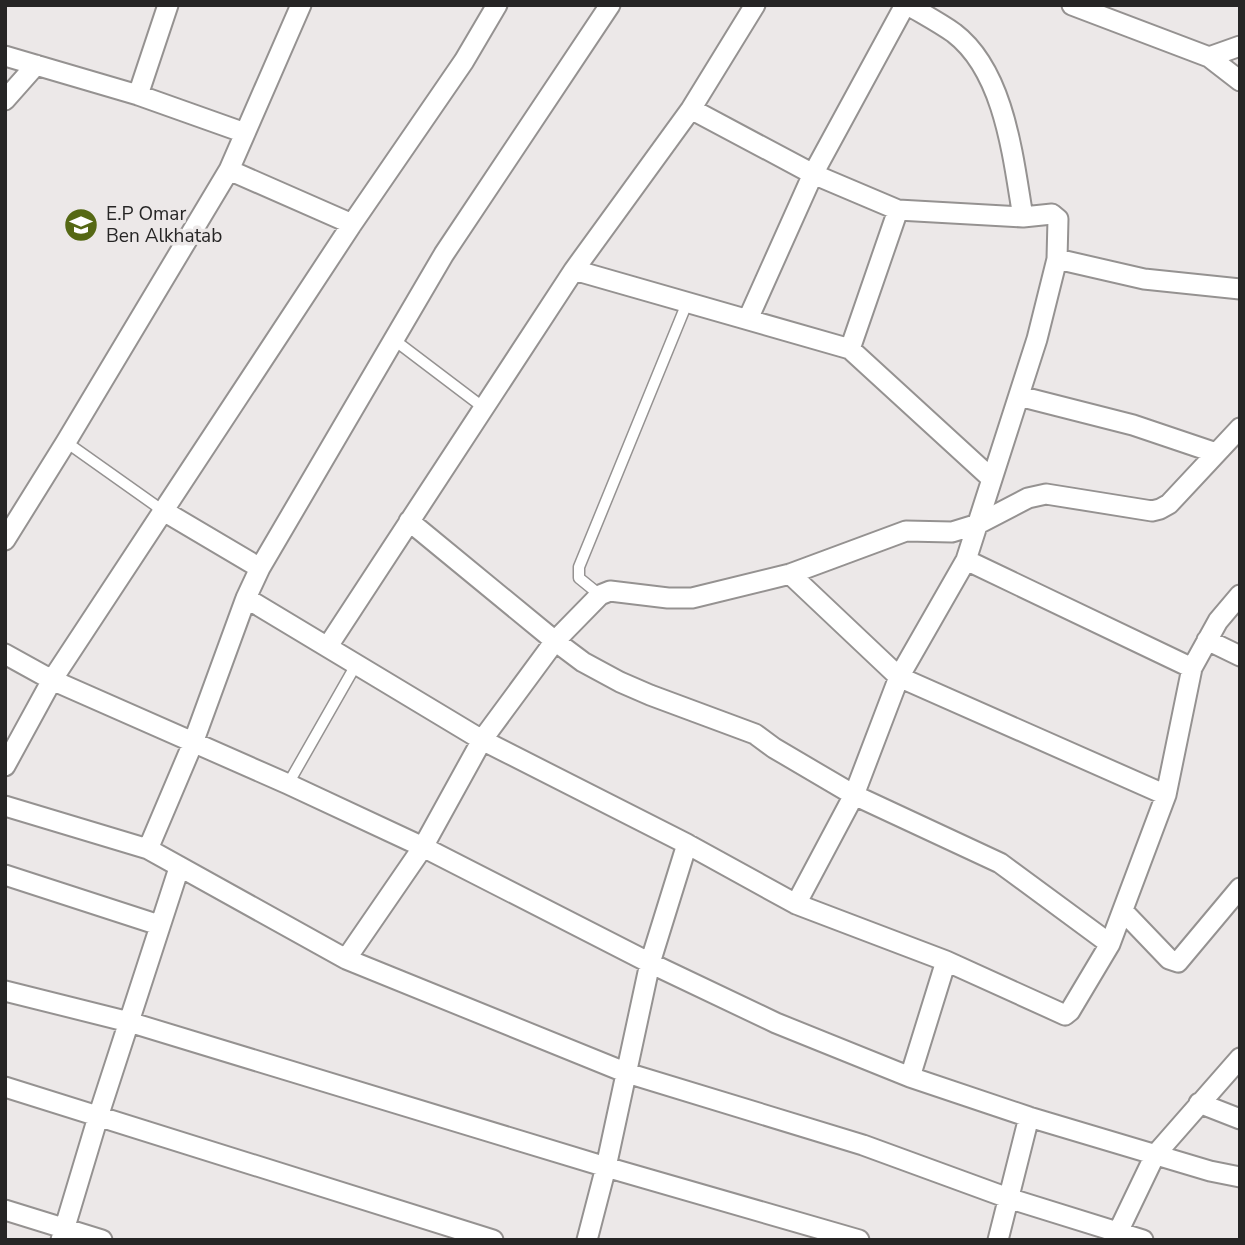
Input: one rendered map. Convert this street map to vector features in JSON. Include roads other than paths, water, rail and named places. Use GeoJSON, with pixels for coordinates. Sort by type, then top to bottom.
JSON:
{"type":"FeatureCollection","features":[{"type":"Feature","properties":{"kind":"street"},"geometry":{"type":"LineString","coordinates":[[138,95],[168,5]]}},
{"type":"Feature","properties":{"kind":"street"},"geometry":{"type":"LineString","coordinates":[[5,540],[229,170],[300,5]]}},
{"type":"Feature","properties":{"kind":"street"},"geometry":{"type":"LineString","coordinates":[[5,766],[52,680],[162,510],[464,61],[498,5]]}},
{"type":"Feature","properties":{"kind":"street"},"geometry":{"type":"LineString","coordinates":[[148,849],[193,743],[246,598],[260,568],[444,254],[610,5]]}},
{"type":"Feature","properties":{"kind":"street"},"geometry":{"type":"LineString","coordinates":[[328,646],[574,270],[691,109],[755,5]]}},
{"type":"Feature","properties":{"kind":"street"},"geometry":{"type":"LineString","coordinates":[[748,320],[813,174],[906,5],[956,34],[982,63],[1010,139],[1024,217]]}},
{"type":"Feature","properties":{"kind":"street"},"geometry":{"type":"LineString","coordinates":[[1072,5],[1209,57],[1240,81]]}},
{"type":"Feature","properties":{"kind":"street"},"geometry":{"type":"LineString","coordinates":[[1209,57],[1240,46]]}},
{"type":"Feature","properties":{"kind":"street"},"geometry":{"type":"LineString","coordinates":[[5,56],[138,95],[245,133]]}},
{"type":"Feature","properties":{"kind":"street"},"geometry":{"type":"LineString","coordinates":[[5,100],[36,65]]}},
{"type":"Feature","properties":{"kind":"street"},"geometry":{"type":"LineString","coordinates":[[691,109],[813,174],[898,210],[1024,217],[1055,215],[1058,219],[1057,259],[1037,339],[966,560],[899,677],[854,795],[796,904]]}},
{"type":"Feature","properties":{"kind":"street"},"geometry":{"type":"LineString","coordinates":[[229,170],[352,224]]}},
{"type":"Feature","properties":{"kind":"street"},"geometry":{"type":"LineString","coordinates":[[850,349],[898,210]]}},
{"type":"Feature","properties":{"kind":"street"},"geometry":{"type":"LineString","coordinates":[[1057,259],[1144,279],[1240,289]]}},
{"type":"Feature","properties":{"kind":"street"},"geometry":{"type":"LineString","coordinates":[[574,270],[850,349],[992,479]]}},
{"type":"Feature","properties":{"kind":"street"},"geometry":{"type":"LineString","coordinates":[[1018,396],[1133,425],[1216,453]]}},
{"type":"Feature","properties":{"kind":"street"},"geometry":{"type":"LineString","coordinates":[[346,960],[423,847],[482,740],[555,641],[600,595],[610,592],[692,598],[790,574],[906,531],[952,532],[978,524],[1028,498],[1046,494],[1152,511],[1160,509],[1168,504],[1240,428]]}},
{"type":"Feature","properties":{"kind":"street"},"geometry":{"type":"LineString","coordinates":[[162,510],[260,568]]}},
{"type":"Feature","properties":{"kind":"street"},"geometry":{"type":"LineString","coordinates":[[410,521],[583,662],[620,682],[755,734],[854,795],[1000,863],[1110,944]]}},
{"type":"Feature","properties":{"kind":"street"},"geometry":{"type":"LineString","coordinates":[[966,560],[1192,668]]}},
{"type":"Feature","properties":{"kind":"street"},"geometry":{"type":"LineString","coordinates":[[790,574],[899,677],[1167,795]]}},
{"type":"Feature","properties":{"kind":"street"},"geometry":{"type":"LineString","coordinates":[[246,598],[482,740],[687,844],[796,904],[946,961],[1065,1015],[1110,944],[1167,795],[1192,668],[1218,621],[1240,595]]}},
{"type":"Feature","properties":{"kind":"street"},"geometry":{"type":"LineString","coordinates":[[1207,640],[1240,656]]}},
{"type":"Feature","properties":{"kind":"street"},"geometry":{"type":"LineString","coordinates":[[5,654],[52,680],[288,783],[423,847],[650,963],[776,1023],[910,1077],[1029,1117],[1240,1177]]}},
{"type":"Feature","properties":{"kind":"street"},"geometry":{"type":"LineString","coordinates":[[5,807],[148,849],[346,960],[627,1073],[863,1145],[1008,1198],[1143,1240]]}},
{"type":"Feature","properties":{"kind":"street"},"geometry":{"type":"LineString","coordinates":[[587,1240],[606,1167],[650,963],[687,844]]}},
{"type":"Feature","properties":{"kind":"street"},"geometry":{"type":"LineString","coordinates":[[63,1234],[179,868]]}},
{"type":"Feature","properties":{"kind":"street"},"geometry":{"type":"LineString","coordinates":[[5,875],[159,925]]}},
{"type":"Feature","properties":{"kind":"street"},"geometry":{"type":"LineString","coordinates":[[1123,911],[1169,959],[1178,962],[1240,888]]}},
{"type":"Feature","properties":{"kind":"street"},"geometry":{"type":"LineString","coordinates":[[910,1077],[946,961]]}},
{"type":"Feature","properties":{"kind":"street"},"geometry":{"type":"LineString","coordinates":[[5,991],[129,1022],[606,1167],[859,1240]]}},
{"type":"Feature","properties":{"kind":"street"},"geometry":{"type":"LineString","coordinates":[[1118,1232],[1156,1155],[1199,1102],[1240,1058]]}},
{"type":"Feature","properties":{"kind":"street"},"geometry":{"type":"LineString","coordinates":[[5,1087],[493,1240]]}},
{"type":"Feature","properties":{"kind":"street"},"geometry":{"type":"LineString","coordinates":[[1199,1102],[1240,1119]]}},
{"type":"Feature","properties":{"kind":"street"},"geometry":{"type":"LineString","coordinates":[[998,1240],[1029,1117]]}},
{"type":"Feature","properties":{"kind":"street"},"geometry":{"type":"LineString","coordinates":[[5,1210],[63,1234],[102,1240]]}},
{"type":"Feature","properties":{"kind":"lane"},"geometry":{"type":"LineString","coordinates":[[600,595],[579,578],[579,567],[687,303]]}},
{"type":"Feature","properties":{"kind":"lane"},"geometry":{"type":"LineString","coordinates":[[393,339],[484,408]]}},
{"type":"Feature","properties":{"kind":"lane"},"geometry":{"type":"LineString","coordinates":[[66,442],[162,510]]}},
{"type":"Feature","properties":{"kind":"lane"},"geometry":{"type":"LineString","coordinates":[[288,783],[357,663]]}},
{"type":"Feature","properties":{"kind":"place","name":"E.P Omar Ben Alkhatab"},"geometry":{"type":"Point","coordinates":[81,225]}}]}
